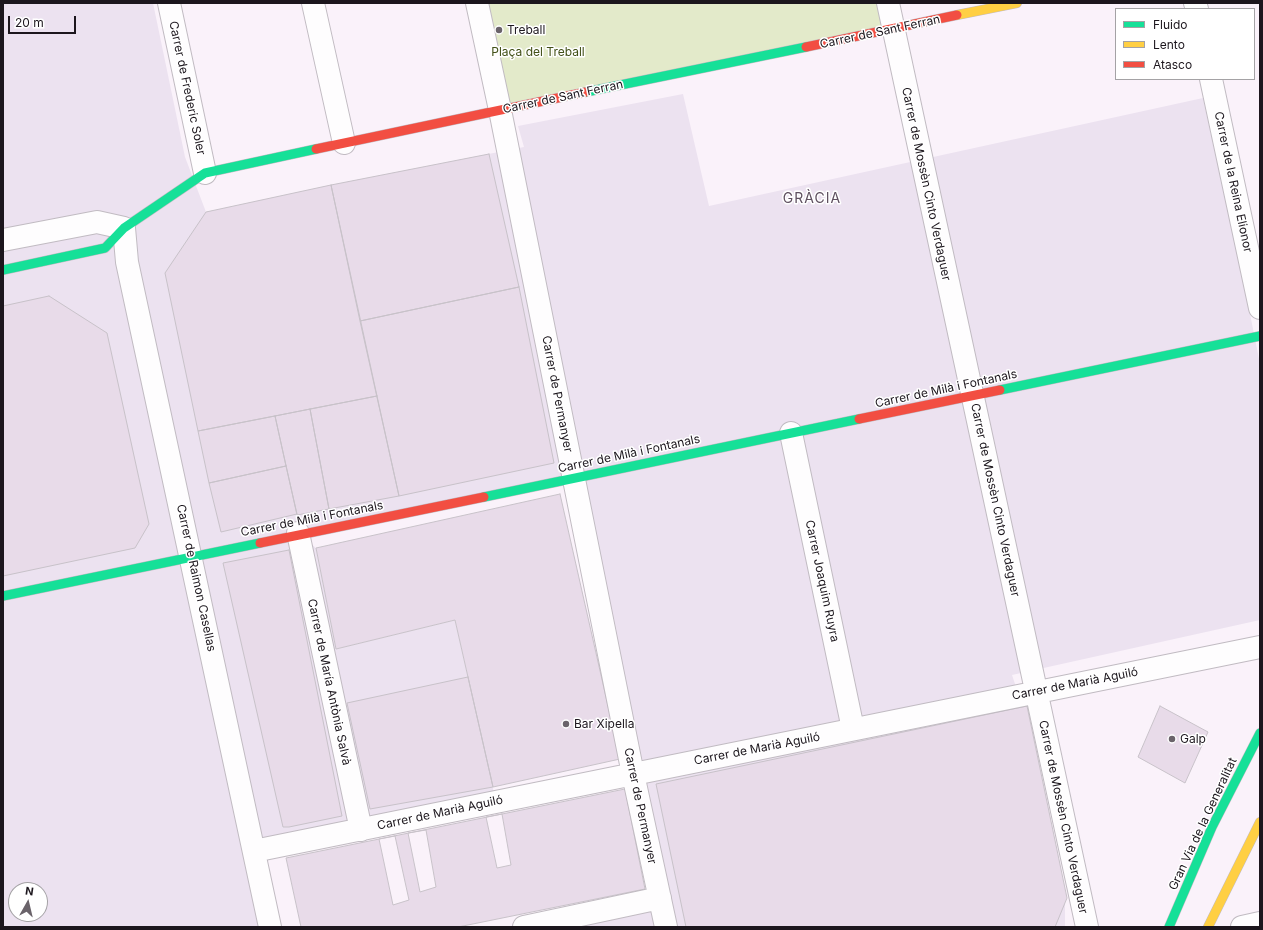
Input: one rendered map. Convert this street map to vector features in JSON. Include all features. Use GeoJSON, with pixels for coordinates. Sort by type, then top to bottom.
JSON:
{"type":"FeatureCollection","features":[{"type":"Feature","properties":{"kind":"street","name":"Carrer de Frederic Soler"},"geometry":{"type":"LineString","coordinates":[[169,3],[205,173]]}},
{"type":"Feature","properties":{"kind":"street"},"geometry":{"type":"LineString","coordinates":[[313,3],[344,143]]}},
{"type":"Feature","properties":{"kind":"street","name":"Carrer de Permanyer"},"geometry":{"type":"LineString","coordinates":[[477,3],[500,110],[633,774],[666,927]]}},
{"type":"Feature","properties":{"kind":"street","name":"Carrer de Mossèn Cinto Verdaguer"},"geometry":{"type":"LineString","coordinates":[[888,3],[1087,927]]}},
{"type":"Feature","properties":{"kind":"street","name":"Carrer de Sant Ferran"},"geometry":{"type":"LineString","coordinates":[[3,270],[105,248],[124,228],[205,173],[500,110],[893,30],[1017,3]]}},
{"type":"Feature","properties":{"kind":"street","name":"Carrer de la Reina Elionor"},"geometry":{"type":"LineString","coordinates":[[1212,80],[1260,308]]}},
{"type":"Feature","properties":{"kind":"street"},"geometry":{"type":"LineString","coordinates":[[3,240],[97,222],[124,228]]}},
{"type":"Feature","properties":{"kind":"street","name":"Carrer de Raimon Casellas"},"geometry":{"type":"LineString","coordinates":[[124,228],[127,262],[270,927]]}},
{"type":"Feature","properties":{"kind":"street","name":"Carrer de Milà i Fontanals"},"geometry":{"type":"LineString","coordinates":[[3,596],[1260,336]]}},
{"type":"Feature","properties":{"kind":"street","name":"Carrer Joaquim Ruyra"},"geometry":{"type":"LineString","coordinates":[[791,433],[853,729]]}},
{"type":"Feature","properties":{"kind":"street","name":"Carrer de María Antònia Salvà"},"geometry":{"type":"LineString","coordinates":[[298,534],[360,830]]}},
{"type":"Feature","properties":{"kind":"street","name":"Carrer de Marià Aguiló"},"geometry":{"type":"LineString","coordinates":[[254,851],[1260,647]]}},
{"type":"Feature","properties":{"kind":"street","name":"Gran Via de la Generalitat"},"geometry":{"type":"LineString","coordinates":[[1169,927],[1212,827],[1260,733]]}},
{"type":"Feature","properties":{"kind":"street"},"geometry":{"type":"LineString","coordinates":[[1208,927],[1260,822]]}},
{"type":"Feature","properties":{"kind":"street"},"geometry":{"type":"LineString","coordinates":[[524,927],[660,898]]}},
{"type":"Feature","properties":{"kind":"street"},"geometry":{"type":"LineString","coordinates":[[1162,927],[1178,906]]}},
{"type":"Feature","properties":{"kind":"street"},"geometry":{"type":"LineString","coordinates":[[1242,927],[1260,923]]}},
{"type":"Feature","properties":{"kind":"shaded area"},"geometry":{"type":"Polygon","coordinates":[[[3,3],[153,3],[185,157],[206,212],[331,185],[524,147],[518,126],[683,94],[709,206],[1203,98],[1260,364],[1260,620],[1012,675],[1022,705],[1065,893],[1065,927],[524,927],[659,898],[574,478],[299,534],[316,548],[336,649],[455,620],[496,802],[254,851],[270,927],[3,927],[3,3]]]}},
{"type":"Feature","properties":{"kind":"green space","name":"Plaça del Treball"},"geometry":{"type":"Polygon","coordinates":[[[477,3],[888,3],[893,29],[500,110],[477,3]]]}},
{"type":"Feature","properties":{"kind":"building"},"geometry":{"type":"Polygon","coordinates":[[[489,154],[519,287],[360,321],[331,185],[489,154]]]}},
{"type":"Feature","properties":{"kind":"building"},"geometry":{"type":"Polygon","coordinates":[[[331,185],[377,396],[198,431],[165,273],[206,212],[331,185]]]}},
{"type":"Feature","properties":{"kind":"building"},"geometry":{"type":"Polygon","coordinates":[[[519,287],[554,463],[399,496],[360,321],[519,287]]]}},
{"type":"Feature","properties":{"kind":"building"},"geometry":{"type":"Polygon","coordinates":[[[49,296],[107,333],[149,524],[135,548],[3,576],[3,306],[49,296]]]}},
{"type":"Feature","properties":{"kind":"building"},"geometry":{"type":"Polygon","coordinates":[[[377,396],[399,496],[329,509],[310,409],[377,396]]]}},
{"type":"Feature","properties":{"kind":"building"},"geometry":{"type":"Polygon","coordinates":[[[310,409],[329,509],[297,515],[275,416],[310,409]]]}},
{"type":"Feature","properties":{"kind":"building"},"geometry":{"type":"Polygon","coordinates":[[[275,416],[286,466],[209,483],[198,431],[275,416]]]}},
{"type":"Feature","properties":{"kind":"building"},"geometry":{"type":"Polygon","coordinates":[[[286,466],[297,514],[221,532],[209,483],[286,466]]]}},
{"type":"Feature","properties":{"kind":"building"},"geometry":{"type":"Polygon","coordinates":[[[560,494],[620,759],[493,787],[455,620],[336,649],[316,548],[560,494]]]}},
{"type":"Feature","properties":{"kind":"building"},"geometry":{"type":"Polygon","coordinates":[[[289,550],[342,816],[283,827],[223,563],[289,550]]]}},
{"type":"Feature","properties":{"kind":"building"},"geometry":{"type":"Polygon","coordinates":[[[468,677],[493,787],[370,809],[347,703],[468,677]]]}},
{"type":"Feature","properties":{"kind":"building"},"geometry":{"type":"Polygon","coordinates":[[[1027,706],[1067,898],[1055,927],[686,927],[656,784],[1027,706]]]}},
{"type":"Feature","properties":{"kind":"building"},"geometry":{"type":"Polygon","coordinates":[[[1160,706],[1208,732],[1185,783],[1138,757],[1160,706]]]}},
{"type":"Feature","properties":{"kind":"building"},"geometry":{"type":"Polygon","coordinates":[[[625,789],[645,889],[458,927],[301,927],[286,858],[625,789]]]}},
{"type":"Feature","properties":{"kind":"building"},"geometry":{"type":"Polygon","coordinates":[[[502,814],[511,865],[497,868],[486,817],[502,814]]]}},
{"type":"Feature","properties":{"kind":"building"},"geometry":{"type":"Polygon","coordinates":[[[426,830],[436,887],[420,892],[408,833],[426,830]]]}},
{"type":"Feature","properties":{"kind":"building"},"geometry":{"type":"Polygon","coordinates":[[[395,836],[409,900],[393,905],[379,839],[395,836]]]}},
{"type":"Feature","properties":{"kind":"traffic: fast"},"geometry":{"type":"LineString","coordinates":[[586,92],[806,47]]}},
{"type":"Feature","properties":{"kind":"traffic: fast"},"geometry":{"type":"LineString","coordinates":[[3,270],[105,248],[124,228],[205,173],[316,149]]}},
{"type":"Feature","properties":{"kind":"traffic: fast"},"geometry":{"type":"LineString","coordinates":[[1000,390],[1260,336]]}},
{"type":"Feature","properties":{"kind":"traffic: fast"},"geometry":{"type":"LineString","coordinates":[[484,497],[859,419]]}},
{"type":"Feature","properties":{"kind":"traffic: fast"},"geometry":{"type":"LineString","coordinates":[[3,596],[260,543]]}},
{"type":"Feature","properties":{"kind":"traffic: fast"},"geometry":{"type":"LineString","coordinates":[[1169,927],[1212,827],[1260,733]]}},
{"type":"Feature","properties":{"kind":"traffic: slow"},"geometry":{"type":"LineString","coordinates":[[957,15],[1017,3]]}},
{"type":"Feature","properties":{"kind":"traffic: slow"},"geometry":{"type":"LineString","coordinates":[[1208,927],[1260,822]]}},
{"type":"Feature","properties":{"kind":"traffic: jam"},"geometry":{"type":"LineString","coordinates":[[806,47],[957,15]]}},
{"type":"Feature","properties":{"kind":"traffic: jam"},"geometry":{"type":"LineString","coordinates":[[316,149],[586,92]]}},
{"type":"Feature","properties":{"kind":"traffic: jam"},"geometry":{"type":"LineString","coordinates":[[859,419],[1000,390]]}},
{"type":"Feature","properties":{"kind":"traffic: jam"},"geometry":{"type":"LineString","coordinates":[[260,543],[484,497]]}},
{"type":"Feature","properties":{"kind":"place","name":"Treball"},"geometry":{"type":"Point","coordinates":[499,30]}},
{"type":"Feature","properties":{"kind":"place","name":"Bar Xipella"},"geometry":{"type":"Point","coordinates":[566,724]}},
{"type":"Feature","properties":{"kind":"place","name":"Galp"},"geometry":{"type":"Point","coordinates":[1172,739]}},
{"type":"Feature","properties":{"kind":"district","name":"GRÀCIA"},"geometry":{"type":"Point","coordinates":[812,199]}}]}
